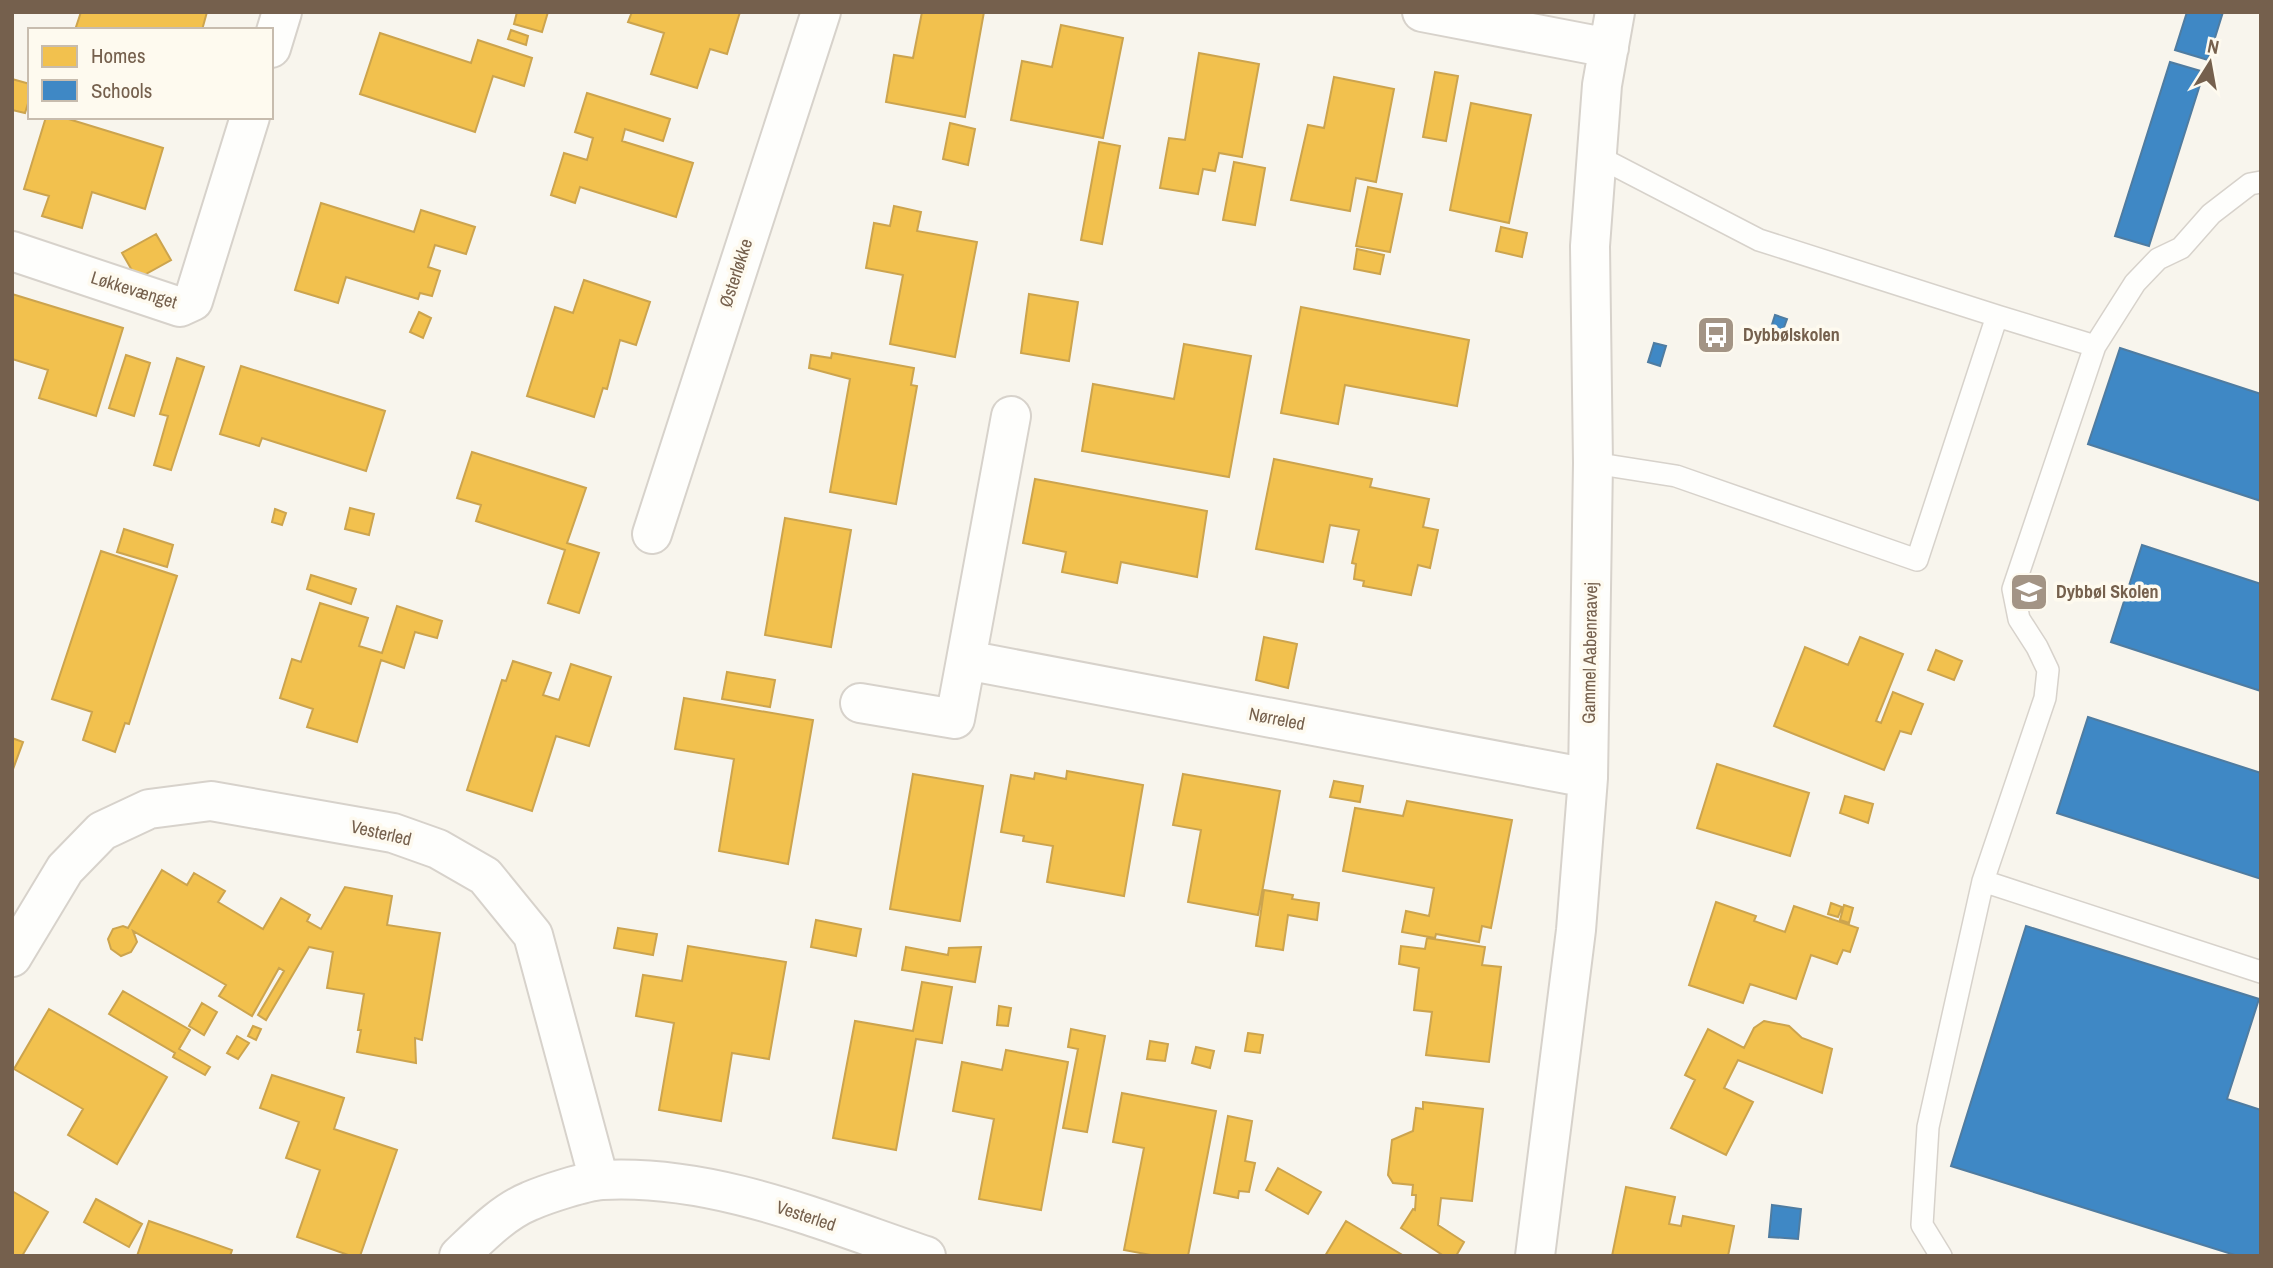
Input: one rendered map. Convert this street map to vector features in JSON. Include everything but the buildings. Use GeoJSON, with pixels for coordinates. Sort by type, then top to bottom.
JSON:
{"type":"FeatureCollection","features":[{"type":"Feature","properties":{"kind":"street"},"geometry":{"type":"LineString","coordinates":[[273,41],[282,12]]}},
{"type":"Feature","properties":{"kind":"street","name":"Østerløkke"},"geometry":{"type":"LineString","coordinates":[[652,534],[821,12]]}},
{"type":"Feature","properties":{"kind":"street","name":"Gammel Aabenraavej"},"geometry":{"type":"LineString","coordinates":[[1422,12],[1612,30],[1600,106],[1590,246],[1593,463],[1588,778],[1576,930],[1535,1256]]}},
{"type":"Feature","properties":{"kind":"street","name":"Løkkevænget"},"geometry":{"type":"LineString","coordinates":[[12,251],[180,307],[193,301],[249,119]]}},
{"type":"Feature","properties":{"kind":"street"},"geometry":{"type":"LineString","coordinates":[[860,704],[955,719],[1011,416]]}},
{"type":"Feature","properties":{"kind":"street","name":"Nørreled"},"geometry":{"type":"LineString","coordinates":[[966,660],[1588,778]]}},
{"type":"Feature","properties":{"kind":"street","name":"Vesterled"},"geometry":{"type":"LineString","coordinates":[[12,957],[65,869],[102,831],[149,809],[211,801],[393,833],[438,849],[485,876],[533,935],[599,1180]]}},
{"type":"Feature","properties":{"kind":"street","name":"Vesterled"},"geometry":{"type":"LineString","coordinates":[[459,1256],[485,1230],[529,1201],[599,1180],[673,1182],[749,1197],[926,1256]]}},
{"type":"Feature","properties":{"kind":"lane"},"geometry":{"type":"LineString","coordinates":[[1597,156],[1759,240],[2095,346]]}},
{"type":"Feature","properties":{"kind":"lane"},"geometry":{"type":"LineString","coordinates":[[1941,1256],[1922,1225],[1928,1128],[1983,881],[2045,698],[2048,670],[2019,619],[2013,589],[2095,346],[2135,283],[2158,259],[2181,248],[2211,214],[2250,184],[2261,182]]}},
{"type":"Feature","properties":{"kind":"lane"},"geometry":{"type":"LineString","coordinates":[[1593,463],[1676,476],[1917,560],[1997,316]]}},
{"type":"Feature","properties":{"kind":"lane"},"geometry":{"type":"LineString","coordinates":[[1983,881],[2261,972]]}},
{"type":"Feature","properties":{"kind":"place","name":"Dybbølskolen"},"geometry":{"type":"Point","coordinates":[1716,335]}},
{"type":"Feature","properties":{"kind":"place","name":"Dybbøl Skolen"},"geometry":{"type":"Point","coordinates":[2029,592]}}]}
